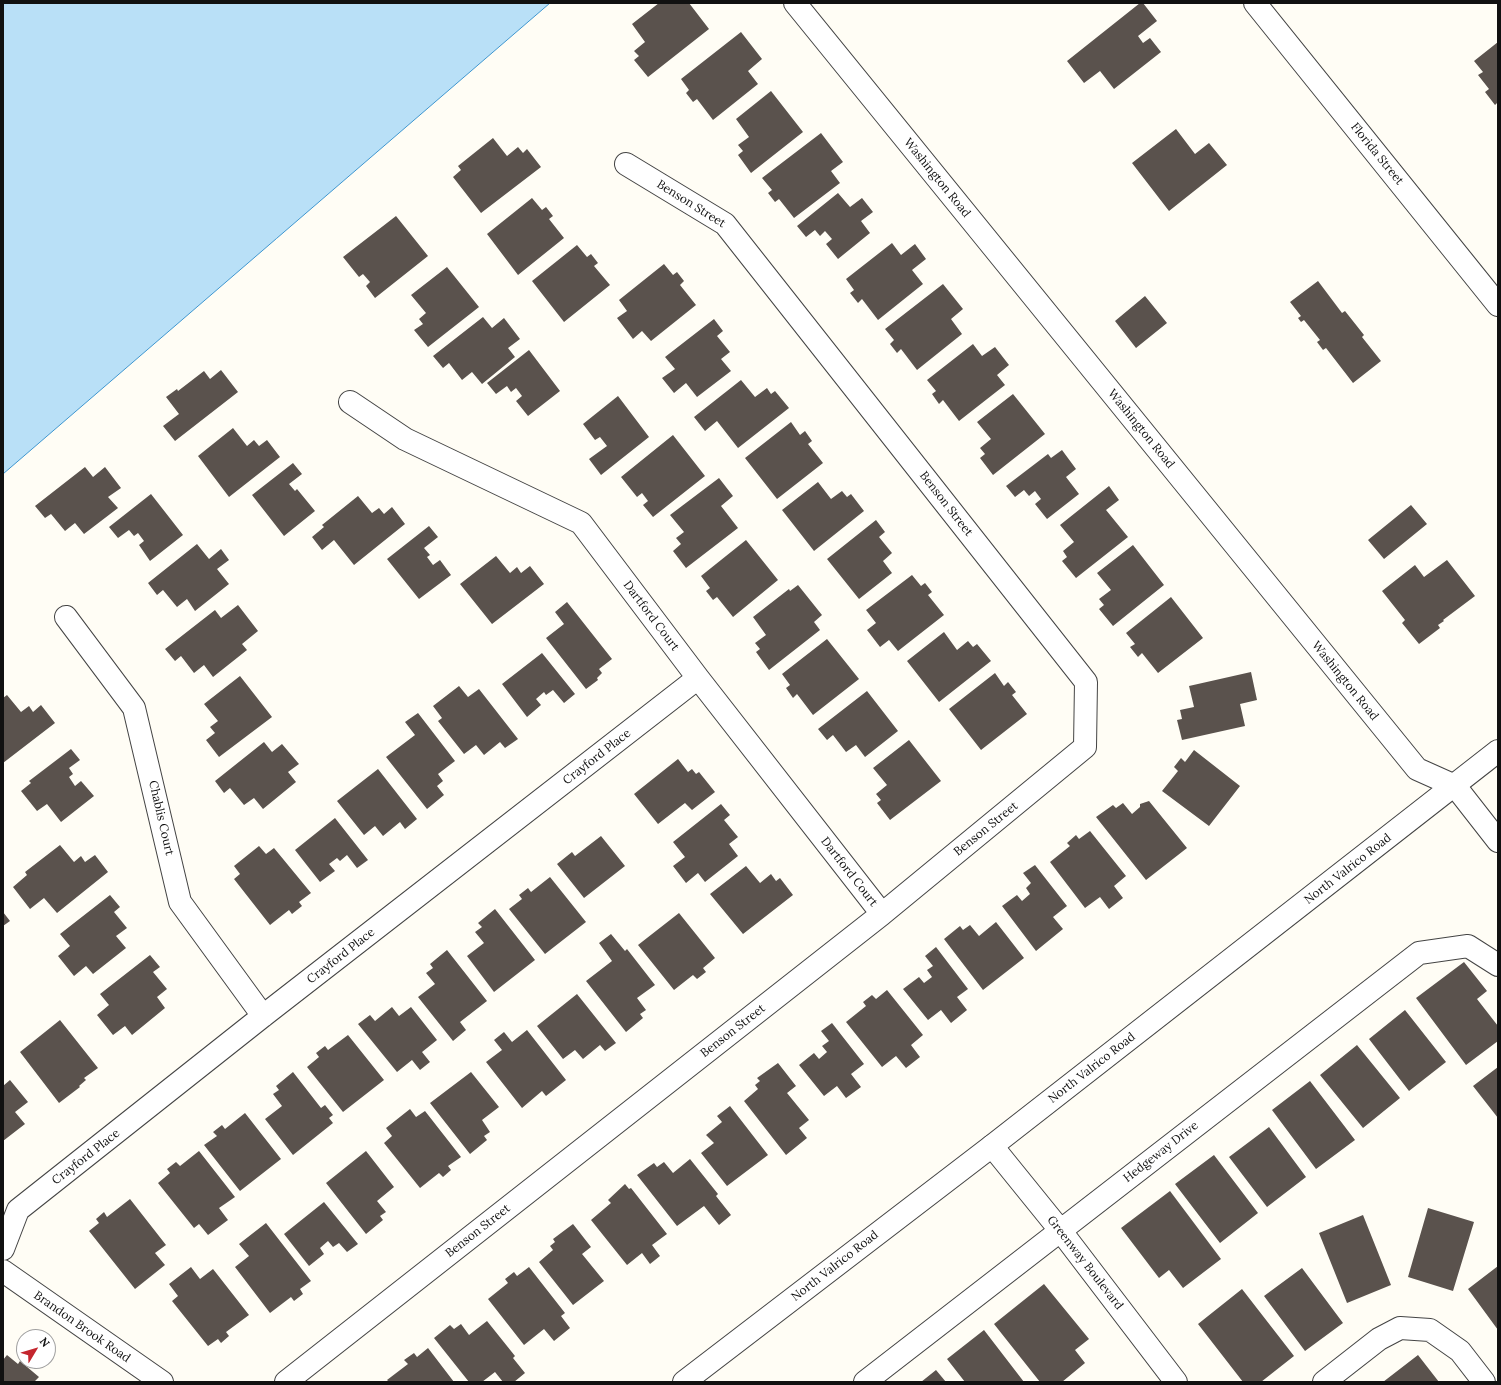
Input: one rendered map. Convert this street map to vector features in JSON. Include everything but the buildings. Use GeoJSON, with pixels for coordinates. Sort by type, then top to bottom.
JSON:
{"type":"FeatureCollection","features":[{"type":"Feature","properties":{"kind":"street","name":"Washington Road"},"geometry":{"type":"LineString","coordinates":[[795,3],[1417,769],[1455,786],[1498,841]]}},
{"type":"Feature","properties":{"kind":"street","name":"Florida Street"},"geometry":{"type":"LineString","coordinates":[[1255,3],[1498,305]]}},
{"type":"Feature","properties":{"kind":"street","name":"Benson Street"},"geometry":{"type":"LineString","coordinates":[[286,1382],[882,914],[1085,747],[1086,682],[725,224],[626,164]]}},
{"type":"Feature","properties":{"kind":"street","name":"Dartford Court"},"geometry":{"type":"LineString","coordinates":[[350,402],[405,439],[581,523],[698,678],[882,914]]}},
{"type":"Feature","properties":{"kind":"street","name":"Chablis Court"},"geometry":{"type":"LineString","coordinates":[[66,617],[134,708],[180,902],[263,1016]]}},
{"type":"Feature","properties":{"kind":"street","name":"Crayford Place"},"geometry":{"type":"LineString","coordinates":[[3,1249],[18,1210],[263,1016],[698,678]]}},
{"type":"Feature","properties":{"kind":"street","name":"North Valrico Road"},"geometry":{"type":"LineString","coordinates":[[684,1382],[992,1146],[1498,751]]}},
{"type":"Feature","properties":{"kind":"street","name":"Hedgeway Drive"},"geometry":{"type":"LineString","coordinates":[[865,1382],[1419,953],[1468,946],[1498,965]]}},
{"type":"Feature","properties":{"kind":"street","name":"Greenway Boulevard"},"geometry":{"type":"LineString","coordinates":[[992,1146],[1060,1230],[1176,1382]]}},
{"type":"Feature","properties":{"kind":"street","name":"Brandon Brook Road"},"geometry":{"type":"LineString","coordinates":[[3,1271],[162,1382]]}},
{"type":"Feature","properties":{"kind":"street"},"geometry":{"type":"LineString","coordinates":[[1324,1382],[1379,1339],[1400,1328],[1430,1330],[1460,1351],[1484,1382]]}},
{"type":"Feature","properties":{"kind":"water"},"geometry":{"type":"Polygon","coordinates":[[[3,3],[550,3],[3,474],[3,3]]]}}]}
